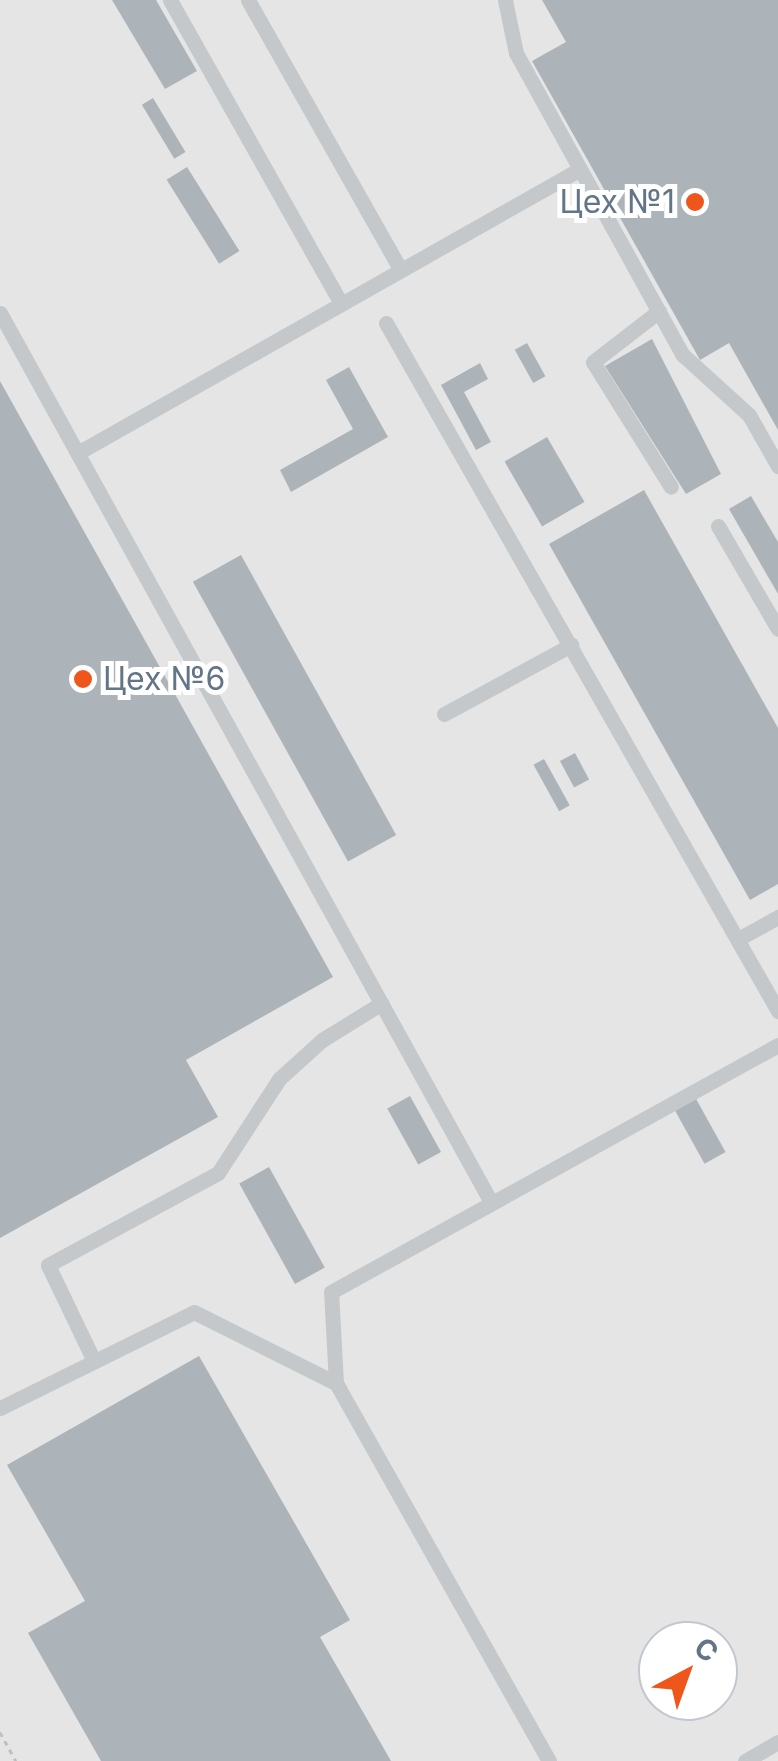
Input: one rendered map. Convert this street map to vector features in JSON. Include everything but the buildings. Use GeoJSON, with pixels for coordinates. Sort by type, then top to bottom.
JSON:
{"type":"FeatureCollection","features":[{"type":"Feature","properties":{"kind":"lane"},"geometry":{"type":"LineString","coordinates":[[170,0],[341,304]]}},
{"type":"Feature","properties":{"kind":"lane"},"geometry":{"type":"LineString","coordinates":[[248,0],[401,270]]}},
{"type":"Feature","properties":{"kind":"lane"},"geometry":{"type":"LineString","coordinates":[[506,0],[516,52],[683,356],[749,415],[778,466]]}},
{"type":"Feature","properties":{"kind":"lane"},"geometry":{"type":"LineString","coordinates":[[81,451],[580,169]]}},
{"type":"Feature","properties":{"kind":"lane"},"geometry":{"type":"LineString","coordinates":[[659,311],[593,362],[671,487]]}},
{"type":"Feature","properties":{"kind":"lane"},"geometry":{"type":"LineString","coordinates":[[0,313],[81,451],[490,1202]]}},
{"type":"Feature","properties":{"kind":"lane"},"geometry":{"type":"LineString","coordinates":[[386,323],[778,1011]]}},
{"type":"Feature","properties":{"kind":"lane"},"geometry":{"type":"LineString","coordinates":[[718,526],[778,629]]}},
{"type":"Feature","properties":{"kind":"lane"},"geometry":{"type":"LineString","coordinates":[[444,714],[571,644]]}},
{"type":"Feature","properties":{"kind":"lane"},"geometry":{"type":"LineString","coordinates":[[738,940],[778,916]]}},
{"type":"Feature","properties":{"kind":"lane"},"geometry":{"type":"LineString","coordinates":[[93,1359],[48,1264],[218,1173],[279,1079],[322,1040],[382,1003]]}},
{"type":"Feature","properties":{"kind":"lane"},"geometry":{"type":"LineString","coordinates":[[549,1761],[336,1383],[331,1292],[778,1045]]}},
{"type":"Feature","properties":{"kind":"lane"},"geometry":{"type":"LineString","coordinates":[[0,1408],[194,1312],[336,1383]]}},
{"type":"Feature","properties":{"kind":"lane"},"geometry":{"type":"LineString","coordinates":[[745,1761],[778,1742]]}},
{"type":"Feature","properties":{"kind":"path"},"geometry":{"type":"LineString","coordinates":[[0,1732],[16,1761]]}},
{"type":"Feature","properties":{"kind":"shaded area"},"geometry":{"type":"Polygon","coordinates":[[[0,0],[778,0],[778,1761],[0,1761],[0,0]]]}},
{"type":"Feature","properties":{"kind":"place","name":"Цех №1"},"geometry":{"type":"Point","coordinates":[695,202]}},
{"type":"Feature","properties":{"kind":"place","name":"Цех №6"},"geometry":{"type":"Point","coordinates":[83,679]}}]}
